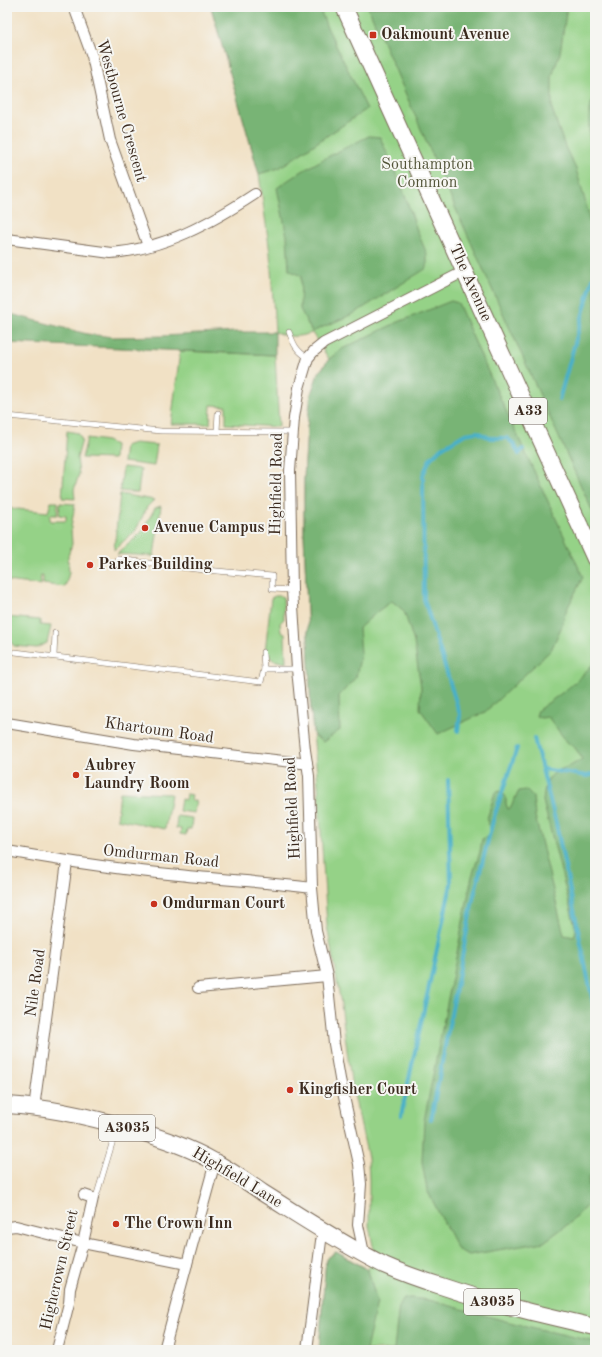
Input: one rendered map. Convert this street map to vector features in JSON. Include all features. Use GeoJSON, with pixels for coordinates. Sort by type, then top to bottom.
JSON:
{"type":"FeatureCollection","features":[{"type":"Feature","properties":{"kind":"main road","name":"The Avenue"},"geometry":{"type":"LineString","coordinates":[[344,7],[594,553]]}},
{"type":"Feature","properties":{"kind":"main road","name":"Highfield Lane"},"geometry":{"type":"LineString","coordinates":[[7,1105],[34,1108],[96,1119],[185,1146],[215,1162],[324,1232],[364,1253]]}},
{"type":"Feature","properties":{"kind":"main road","name":"A3035"},"geometry":{"type":"LineString","coordinates":[[364,1253],[402,1272],[462,1293],[510,1308],[595,1327]]}},
{"type":"Feature","properties":{"kind":"street","name":"Westbourne Crescent"},"geometry":{"type":"LineString","coordinates":[[74,7],[92,56],[110,140],[148,246]]}},
{"type":"Feature","properties":{"kind":"street"},"geometry":{"type":"LineString","coordinates":[[7,239],[111,253],[124,252],[174,239],[226,213],[255,194]]}},
{"type":"Feature","properties":{"kind":"street","name":"Highfield Road"},"geometry":{"type":"LineString","coordinates":[[364,1253],[358,1225],[361,1184],[359,1164],[336,1058],[327,976],[316,931],[312,888],[310,798],[300,709],[292,590],[290,471],[293,432],[299,388],[308,358],[314,351],[324,343],[465,271]]}},
{"type":"Feature","properties":{"kind":"street","name":"Khartoum Road"},"geometry":{"type":"LineString","coordinates":[[7,723],[134,744],[307,763]]}},
{"type":"Feature","properties":{"kind":"street","name":"Omdurman Road"},"geometry":{"type":"LineString","coordinates":[[7,851],[67,862],[139,871],[285,884],[312,888]]}},
{"type":"Feature","properties":{"kind":"street","name":"Nile Road"},"geometry":{"type":"LineString","coordinates":[[34,1108],[67,862]]}},
{"type":"Feature","properties":{"kind":"street"},"geometry":{"type":"LineString","coordinates":[[198,988],[327,976]]}},
{"type":"Feature","properties":{"kind":"street"},"geometry":{"type":"LineString","coordinates":[[164,1350],[186,1264],[215,1162]]}},
{"type":"Feature","properties":{"kind":"street","name":"Highcrown Street"},"geometry":{"type":"LineString","coordinates":[[57,1350],[69,1303],[70,1289],[83,1243],[88,1196]]}},
{"type":"Feature","properties":{"kind":"street"},"geometry":{"type":"LineString","coordinates":[[7,1227],[16,1226],[83,1243],[186,1264]]}},
{"type":"Feature","properties":{"kind":"street"},"geometry":{"type":"LineString","coordinates":[[307,1350],[321,1241],[324,1232]]}},
{"type":"Feature","properties":{"kind":"lane"},"geometry":{"type":"LineString","coordinates":[[289,332],[295,348],[308,358]]}},
{"type":"Feature","properties":{"kind":"lane"},"geometry":{"type":"LineString","coordinates":[[218,413],[218,431]]}},
{"type":"Feature","properties":{"kind":"lane"},"geometry":{"type":"LineString","coordinates":[[7,416],[148,430],[293,432]]}},
{"type":"Feature","properties":{"kind":"lane"},"geometry":{"type":"LineString","coordinates":[[118,559],[195,569],[272,576],[272,589],[292,590]]}},
{"type":"Feature","properties":{"kind":"lane"},"geometry":{"type":"LineString","coordinates":[[54,656],[55,633]]}},
{"type":"Feature","properties":{"kind":"lane"},"geometry":{"type":"LineString","coordinates":[[15,652],[261,682],[264,669],[263,652]]}},
{"type":"Feature","properties":{"kind":"lane"},"geometry":{"type":"LineString","coordinates":[[264,669],[297,669]]}},
{"type":"Feature","properties":{"kind":"lane","name":"Highcrown Street"},"geometry":{"type":"LineString","coordinates":[[88,1196],[97,1194],[114,1137]]}},
{"type":"Feature","properties":{"kind":"green space","name":"Southampton Common"},"geometry":{"type":"Polygon","coordinates":[[[211,7],[595,7],[595,1350],[319,1350],[326,1259],[336,1252],[368,1269],[373,1246],[369,1226],[368,1158],[351,1081],[341,1004],[327,926],[318,784],[311,712],[304,533],[304,479],[311,394],[318,374],[329,359],[312,333],[294,336],[275,332],[270,253],[259,174],[211,7]]]}},
{"type":"Feature","properties":{"kind":"green space"},"geometry":{"type":"Polygon","coordinates":[[[211,7],[319,7],[326,25],[367,109],[279,168],[259,174],[211,7]]]}},
{"type":"Feature","properties":{"kind":"green space"},"geometry":{"type":"Polygon","coordinates":[[[368,7],[567,7],[560,53],[552,76],[552,109],[565,147],[576,169],[588,211],[595,250],[593,268],[595,277],[595,517],[450,196],[368,7]]]}},
{"type":"Feature","properties":{"kind":"green space"},"geometry":{"type":"Polygon","coordinates":[[[595,95],[595,182],[593,155],[589,135],[589,109],[595,95]]]}},
{"type":"Feature","properties":{"kind":"green space"},"geometry":{"type":"Polygon","coordinates":[[[369,136],[380,137],[403,190],[427,254],[427,268],[355,313],[312,332],[300,309],[301,276],[289,270],[287,236],[277,188],[333,154],[369,136]]]}},
{"type":"Feature","properties":{"kind":"green space"},"geometry":{"type":"Polygon","coordinates":[[[451,301],[458,303],[484,363],[583,577],[566,611],[561,628],[551,650],[485,712],[438,734],[420,709],[421,687],[414,642],[404,611],[392,601],[359,628],[361,653],[356,677],[339,696],[340,730],[323,742],[314,736],[311,712],[304,533],[304,479],[311,394],[318,374],[329,359],[342,349],[396,323],[451,301]]]}},
{"type":"Feature","properties":{"kind":"green space"},"geometry":{"type":"Polygon","coordinates":[[[7,313],[87,334],[113,337],[235,332],[275,332],[275,355],[7,343],[7,313]]]}},
{"type":"Feature","properties":{"kind":"green space"},"geometry":{"type":"Polygon","coordinates":[[[180,351],[275,355],[279,427],[226,424],[226,406],[211,405],[210,424],[171,424],[180,351]]]}},
{"type":"Feature","properties":{"kind":"green space"},"geometry":{"type":"Polygon","coordinates":[[[67,431],[78,433],[82,440],[77,458],[79,474],[74,490],[75,499],[62,498],[67,431]]]}},
{"type":"Feature","properties":{"kind":"green space"},"geometry":{"type":"Polygon","coordinates":[[[87,438],[107,441],[115,445],[114,459],[82,458],[87,438]]]}},
{"type":"Feature","properties":{"kind":"green space"},"geometry":{"type":"Polygon","coordinates":[[[134,443],[157,445],[154,466],[123,462],[125,446],[134,443]]]}},
{"type":"Feature","properties":{"kind":"green space"},"geometry":{"type":"Polygon","coordinates":[[[123,467],[141,469],[138,493],[120,491],[123,467]]]}},
{"type":"Feature","properties":{"kind":"green space"},"geometry":{"type":"Polygon","coordinates":[[[120,494],[154,500],[147,507],[136,530],[114,550],[120,494]]]}},
{"type":"Feature","properties":{"kind":"green space"},"geometry":{"type":"Polygon","coordinates":[[[51,502],[58,502],[57,515],[50,515],[50,521],[66,521],[66,516],[59,515],[60,503],[75,504],[71,528],[72,544],[68,556],[69,573],[65,587],[43,584],[43,576],[41,576],[40,585],[7,581],[7,508],[48,512],[51,502]]]}},
{"type":"Feature","properties":{"kind":"green space"},"geometry":{"type":"Polygon","coordinates":[[[161,506],[154,556],[117,554],[141,533],[155,508],[161,506]]]}},
{"type":"Feature","properties":{"kind":"green space"},"geometry":{"type":"Polygon","coordinates":[[[275,596],[283,597],[284,619],[280,623],[281,632],[285,634],[286,663],[273,660],[265,652],[271,598],[275,596]]]}},
{"type":"Feature","properties":{"kind":"green space"},"geometry":{"type":"Polygon","coordinates":[[[7,617],[40,620],[40,625],[51,626],[47,643],[37,648],[14,646],[7,637],[7,617]]]}},
{"type":"Feature","properties":{"kind":"green space"},"geometry":{"type":"Polygon","coordinates":[[[595,661],[595,1172],[588,1178],[590,1202],[571,1222],[544,1242],[469,1255],[458,1250],[427,1190],[422,1162],[424,1121],[472,876],[480,852],[482,839],[487,837],[490,831],[487,819],[495,792],[501,791],[506,797],[508,809],[519,791],[526,790],[533,797],[535,816],[564,935],[574,937],[576,930],[543,801],[545,786],[550,777],[558,771],[582,759],[576,749],[567,742],[548,717],[541,718],[536,716],[538,710],[575,682],[595,661]]]}},
{"type":"Feature","properties":{"kind":"green space"},"geometry":{"type":"Polygon","coordinates":[[[120,792],[171,794],[165,829],[117,819],[120,792]]]}},
{"type":"Feature","properties":{"kind":"green space"},"geometry":{"type":"Polygon","coordinates":[[[186,794],[192,795],[191,800],[196,801],[194,813],[179,811],[181,799],[185,800],[186,794]]]}},
{"type":"Feature","properties":{"kind":"green space"},"geometry":{"type":"Polygon","coordinates":[[[177,816],[192,818],[191,829],[187,829],[186,835],[180,834],[181,829],[176,828],[177,816]]]}},
{"type":"Feature","properties":{"kind":"green space"},"geometry":{"type":"Polygon","coordinates":[[[336,1252],[368,1270],[377,1302],[366,1350],[319,1350],[326,1259],[336,1252]]]}},
{"type":"Feature","properties":{"kind":"green space"},"geometry":{"type":"Polygon","coordinates":[[[410,1298],[429,1300],[509,1322],[595,1342],[595,1350],[394,1350],[399,1305],[404,1299],[410,1298]]]}},
{"type":"Feature","properties":{"kind":"waterway"},"geometry":{"type":"LineString","coordinates":[[559,400],[593,278]]}},
{"type":"Feature","properties":{"kind":"waterway"},"geometry":{"type":"LineString","coordinates":[[458,731],[460,715],[424,599],[423,475],[430,459],[440,449],[465,434],[477,432],[490,438],[507,438],[514,444],[519,454],[523,449]]}},
{"type":"Feature","properties":{"kind":"waterway"},"geometry":{"type":"LineString","coordinates":[[534,738],[556,823],[595,1012]]}},
{"type":"Feature","properties":{"kind":"waterway"},"geometry":{"type":"LineString","coordinates":[[431,1120],[473,899],[494,817],[517,748]]}},
{"type":"Feature","properties":{"kind":"waterway"},"geometry":{"type":"LineString","coordinates":[[543,769],[587,776],[595,774]]}},
{"type":"Feature","properties":{"kind":"waterway"},"geometry":{"type":"LineString","coordinates":[[401,1116],[451,884],[448,780]]}},
{"type":"Feature","properties":{"kind":"place","name":"Oakmount Avenue"},"geometry":{"type":"Point","coordinates":[373,35]}},
{"type":"Feature","properties":{"kind":"place","name":"Avenue Campus"},"geometry":{"type":"Point","coordinates":[145,528]}},
{"type":"Feature","properties":{"kind":"place","name":"Parkes Building"},"geometry":{"type":"Point","coordinates":[90,565]}},
{"type":"Feature","properties":{"kind":"place","name":"Aubrey Laundry Room"},"geometry":{"type":"Point","coordinates":[76,775]}},
{"type":"Feature","properties":{"kind":"place","name":"Omdurman Court"},"geometry":{"type":"Point","coordinates":[154,904]}},
{"type":"Feature","properties":{"kind":"place","name":"Kingfisher Court"},"geometry":{"type":"Point","coordinates":[290,1090]}},
{"type":"Feature","properties":{"kind":"place","name":"The Crown Inn"},"geometry":{"type":"Point","coordinates":[116,1224]}}]}
